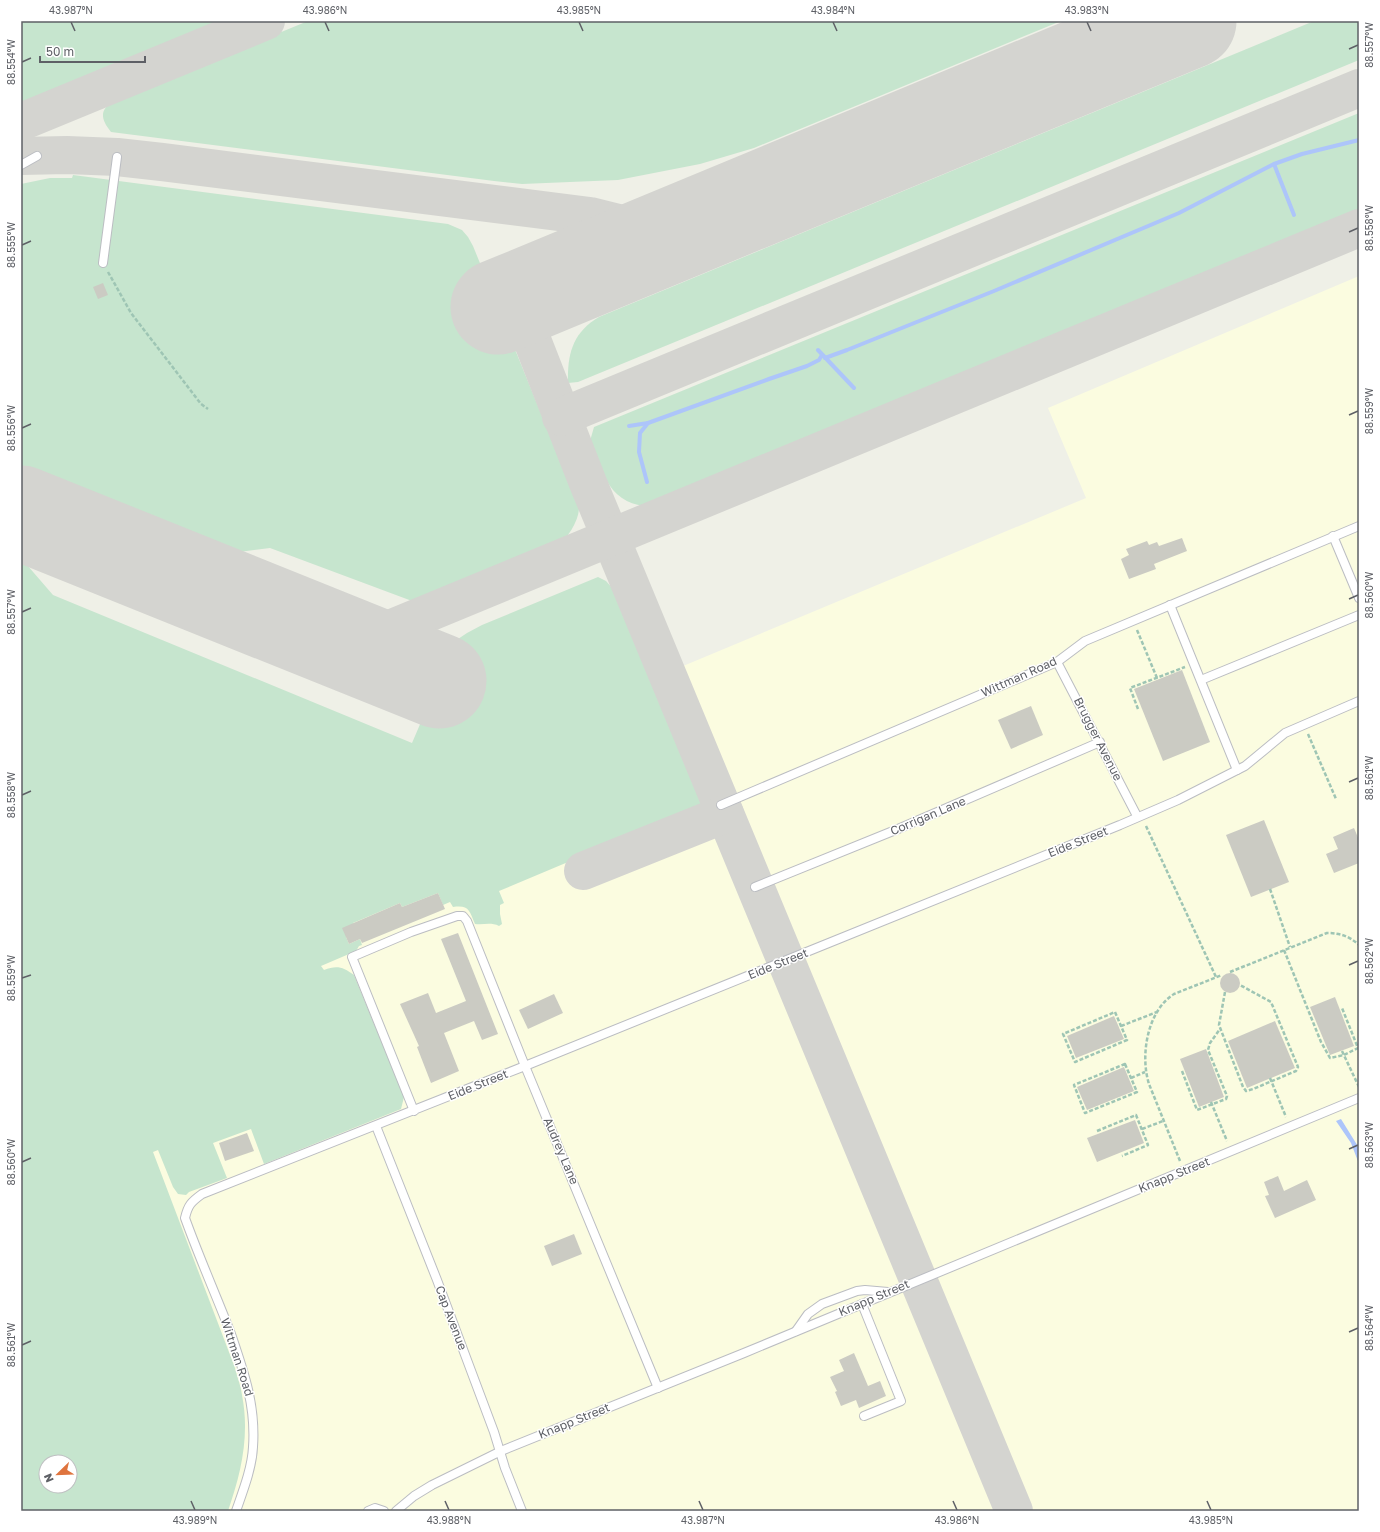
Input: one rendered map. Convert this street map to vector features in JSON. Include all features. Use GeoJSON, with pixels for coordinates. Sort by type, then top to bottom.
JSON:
{"type":"FeatureCollection","features":[{"type":"Feature","properties":{"kind":"lane"},"geometry":{"type":"LineString","coordinates":[[21,165],[37,156]]}},
{"type":"Feature","properties":{"kind":"lane"},"geometry":{"type":"LineString","coordinates":[[102,263],[117,157]]}},
{"type":"Feature","properties":{"kind":"lane","name":"Wittman Road"},"geometry":{"type":"LineString","coordinates":[[721,805],[1057,662],[1085,641],[1359,526]]}},
{"type":"Feature","properties":{"kind":"lane"},"geometry":{"type":"LineString","coordinates":[[1333,536],[1359,598]]}},
{"type":"Feature","properties":{"kind":"lane"},"geometry":{"type":"LineString","coordinates":[[1170,605],[1238,770]]}},
{"type":"Feature","properties":{"kind":"lane"},"geometry":{"type":"LineString","coordinates":[[1200,680],[1359,615]]}},
{"type":"Feature","properties":{"kind":"lane","name":"Brugger Avenue"},"geometry":{"type":"LineString","coordinates":[[1057,662],[1100,742],[1137,816]]}},
{"type":"Feature","properties":{"kind":"lane","name":"Eide Street"},"geometry":{"type":"LineString","coordinates":[[187,1207],[202,1194],[414,1111],[1178,800],[1245,766],[1285,733],[1359,702]]}},
{"type":"Feature","properties":{"kind":"lane","name":"Corrigan Lane"},"geometry":{"type":"LineString","coordinates":[[755,887],[898,829],[1100,742]]}},
{"type":"Feature","properties":{"kind":"lane","name":"Audrey Lane"},"geometry":{"type":"LineString","coordinates":[[414,1111],[352,957],[411,932],[460,916],[467,921],[525,1066],[658,1388]]}},
{"type":"Feature","properties":{"kind":"lane","name":"Knapp Street"},"geometry":{"type":"LineString","coordinates":[[396,1511],[414,1496],[432,1485],[501,1451],[795,1332],[1359,1098]]}},
{"type":"Feature","properties":{"kind":"lane","name":"Cap Avenue"},"geometry":{"type":"LineString","coordinates":[[376,1126],[437,1280],[522,1511]]}},
{"type":"Feature","properties":{"kind":"lane","name":"Wittman Road"},"geometry":{"type":"LineString","coordinates":[[187,1207],[185,1218],[224,1317],[250,1392],[253,1416],[253,1447],[246,1480],[236,1511]]}},
{"type":"Feature","properties":{"kind":"lane"},"geometry":{"type":"LineString","coordinates":[[795,1332],[808,1314],[822,1304],[857,1291],[865,1290],[889,1292]]}},
{"type":"Feature","properties":{"kind":"lane"},"geometry":{"type":"LineString","coordinates":[[862,1304],[901,1401],[864,1416]]}},
{"type":"Feature","properties":{"kind":"lane"},"geometry":{"type":"LineString","coordinates":[[368,1511],[375,1508],[384,1511]]}},
{"type":"Feature","properties":{"kind":"path"},"geometry":{"type":"LineString","coordinates":[[102,263],[131,313],[201,404],[208,409]]}},
{"type":"Feature","properties":{"kind":"path"},"geometry":{"type":"LineString","coordinates":[[1134,620],[1157,678]]}},
{"type":"Feature","properties":{"kind":"path"},"geometry":{"type":"LineString","coordinates":[[1138,709],[1130,688],[1194,663]]}},
{"type":"Feature","properties":{"kind":"path"},"geometry":{"type":"LineString","coordinates":[[1304,725],[1336,799]]}},
{"type":"Feature","properties":{"kind":"path"},"geometry":{"type":"LineString","coordinates":[[1137,816],[1145,824],[1216,977]]}},
{"type":"Feature","properties":{"kind":"path"},"geometry":{"type":"LineString","coordinates":[[1270,889],[1290,947]]}},
{"type":"Feature","properties":{"kind":"path"},"geometry":{"type":"LineString","coordinates":[[1230,972],[1328,933],[1340,934],[1359,944]]}},
{"type":"Feature","properties":{"kind":"path"},"geometry":{"type":"LineString","coordinates":[[1284,950],[1327,1056],[1330,1058],[1344,1055],[1358,1048],[1342,1008]]}},
{"type":"Feature","properties":{"kind":"path"},"geometry":{"type":"LineString","coordinates":[[1184,1170],[1145,1072],[1146,1046],[1154,1020],[1167,999],[1174,994],[1222,975]]}},
{"type":"Feature","properties":{"kind":"path"},"geometry":{"type":"LineString","coordinates":[[1225,992],[1219,1025],[1243,1087],[1246,1091],[1253,1090],[1271,1080],[1296,1071],[1298,1067],[1272,1002],[1240,985]]}},
{"type":"Feature","properties":{"kind":"path"},"geometry":{"type":"LineString","coordinates":[[1115,1012],[1121,1026],[1127,1040],[1075,1062],[1063,1034],[1115,1012]]}},
{"type":"Feature","properties":{"kind":"path"},"geometry":{"type":"LineString","coordinates":[[1121,1026],[1158,1012]]}},
{"type":"Feature","properties":{"kind":"path"},"geometry":{"type":"LineString","coordinates":[[1182,1071],[1197,1110],[1226,1099],[1227,1096],[1208,1050],[1210,1043],[1220,1028]]}},
{"type":"Feature","properties":{"kind":"path"},"geometry":{"type":"LineString","coordinates":[[1342,1051],[1359,1087]]}},
{"type":"Feature","properties":{"kind":"path"},"geometry":{"type":"LineString","coordinates":[[1125,1064],[1131,1078],[1137,1092],[1085,1113],[1074,1085],[1125,1064]]}},
{"type":"Feature","properties":{"kind":"path"},"geometry":{"type":"LineString","coordinates":[[1131,1078],[1145,1072]]}},
{"type":"Feature","properties":{"kind":"path"},"geometry":{"type":"LineString","coordinates":[[1271,1080],[1289,1127]]}},
{"type":"Feature","properties":{"kind":"path"},"geometry":{"type":"LineString","coordinates":[[1212,1104],[1231,1151]]}},
{"type":"Feature","properties":{"kind":"path"},"geometry":{"type":"LineString","coordinates":[[1097,1131],[1136,1115],[1148,1145],[1122,1156]]}},
{"type":"Feature","properties":{"kind":"path"},"geometry":{"type":"LineString","coordinates":[[1142,1129],[1164,1121]]}},
{"type":"Feature","properties":{"kind":"shaded area"},"geometry":{"type":"Polygon","coordinates":[[[21,21],[220,21],[21,103],[21,21]]]}},
{"type":"Feature","properties":{"kind":"shaded area"},"geometry":{"type":"Polygon","coordinates":[[[308,21],[1061,21],[754,148],[700,164],[618,180],[522,184],[111,132],[107,127],[103,114],[104,110],[110,103],[308,21]]]}},
{"type":"Feature","properties":{"kind":"shaded area"},"geometry":{"type":"Polygon","coordinates":[[[1314,21],[1359,21],[1359,60],[578,382],[568,383],[569,363],[573,345],[583,330],[599,317],[1314,21]]]}},
{"type":"Feature","properties":{"kind":"shaded area"},"geometry":{"type":"Polygon","coordinates":[[[1359,113],[1359,216],[662,504],[648,506],[633,504],[620,497],[610,486],[604,476],[590,441],[594,427],[1359,113]]]}},
{"type":"Feature","properties":{"kind":"shaded area"},"geometry":{"type":"Polygon","coordinates":[[[73,175],[448,224],[462,230],[473,246],[578,504],[579,509],[577,520],[568,535],[557,547],[435,598],[423,601],[412,601],[270,548],[216,555],[21,478],[21,184],[50,178],[72,178],[73,175]]]}},
{"type":"Feature","properties":{"kind":"shaded area"},"geometry":{"type":"Polygon","coordinates":[[[1359,276],[1359,1511],[59,1511],[66,1494],[78,1494],[78,1454],[46,1454],[74,920],[1086,498],[1048,408],[1359,276]]]}},
{"type":"Feature","properties":{"kind":"shaded area"},"geometry":{"type":"Polygon","coordinates":[[[21,558],[53,595],[412,743],[454,645],[458,639],[482,625],[598,577],[606,581],[614,590],[634,630],[706,804],[499,891],[504,903],[500,905],[502,924],[499,926],[490,924],[475,924],[468,910],[462,907],[453,907],[450,902],[443,905],[438,893],[402,907],[400,903],[353,923],[357,932],[346,937],[349,944],[360,939],[362,945],[359,946],[356,951],[321,966],[324,970],[336,967],[340,968],[354,975],[404,1097],[401,1109],[264,1164],[251,1129],[213,1143],[227,1178],[189,1192],[186,1195],[178,1194],[173,1187],[158,1150],[153,1152],[235,1368],[241,1392],[244,1410],[245,1440],[237,1483],[228,1511],[21,1511],[21,558]]]}},
{"type":"Feature","properties":{"kind":"water"},"geometry":{"type":"Polygon","coordinates":[[[1341,1119],[1359,1148],[1359,1164],[1351,1143],[1336,1121],[1341,1119]]]}},
{"type":"Feature","properties":{"kind":"building"},"geometry":{"type":"Polygon","coordinates":[[[103,283],[108,295],[98,299],[93,287],[103,283]]]}},
{"type":"Feature","properties":{"kind":"building"},"geometry":{"type":"Polygon","coordinates":[[[1182,538],[1187,551],[1154,564],[1156,569],[1129,579],[1121,559],[1129,555],[1126,549],[1147,541],[1149,545],[1157,542],[1159,546],[1182,538]]]}},
{"type":"Feature","properties":{"kind":"building"},"geometry":{"type":"Polygon","coordinates":[[[1182,670],[1210,742],[1163,761],[1134,689],[1182,670]]]}},
{"type":"Feature","properties":{"kind":"building"},"geometry":{"type":"Polygon","coordinates":[[[1031,706],[1043,735],[1011,749],[998,720],[1031,706]]]}},
{"type":"Feature","properties":{"kind":"building"},"geometry":{"type":"Polygon","coordinates":[[[1264,820],[1289,882],[1251,897],[1226,835],[1264,820]]]}},
{"type":"Feature","properties":{"kind":"building"},"geometry":{"type":"Polygon","coordinates":[[[1354,828],[1359,840],[1359,863],[1334,873],[1326,854],[1338,849],[1333,837],[1354,828]]]}},
{"type":"Feature","properties":{"kind":"building"},"geometry":{"type":"Polygon","coordinates":[[[438,893],[445,909],[362,943],[360,939],[349,944],[342,928],[400,903],[402,907],[438,893]]]}},
{"type":"Feature","properties":{"kind":"building"},"geometry":{"type":"Polygon","coordinates":[[[458,933],[498,1034],[482,1040],[474,1021],[444,1033],[459,1071],[431,1083],[417,1047],[419,1046],[400,1004],[428,993],[436,1013],[466,1001],[441,939],[458,933]]]}},
{"type":"Feature","properties":{"kind":"building"},"geometry":{"type":"Polygon","coordinates":[[[1226,973],[1234,973],[1240,979],[1240,987],[1234,993],[1226,993],[1220,987],[1220,979],[1226,973]]]}},
{"type":"Feature","properties":{"kind":"building"},"geometry":{"type":"Polygon","coordinates":[[[554,994],[563,1013],[528,1029],[519,1010],[554,994]]]}},
{"type":"Feature","properties":{"kind":"building"},"geometry":{"type":"Polygon","coordinates":[[[1335,997],[1354,1046],[1330,1055],[1310,1007],[1335,997]]]}},
{"type":"Feature","properties":{"kind":"building"},"geometry":{"type":"Polygon","coordinates":[[[1114,1016],[1124,1039],[1076,1058],[1067,1036],[1114,1016]]]}},
{"type":"Feature","properties":{"kind":"building"},"geometry":{"type":"Polygon","coordinates":[[[1275,1021],[1295,1068],[1247,1088],[1228,1041],[1275,1021]]]}},
{"type":"Feature","properties":{"kind":"building"},"geometry":{"type":"Polygon","coordinates":[[[1206,1049],[1224,1097],[1199,1107],[1180,1059],[1206,1049]]]}},
{"type":"Feature","properties":{"kind":"building"},"geometry":{"type":"Polygon","coordinates":[[[1124,1067],[1134,1091],[1087,1110],[1077,1087],[1124,1067]]]}},
{"type":"Feature","properties":{"kind":"building"},"geometry":{"type":"Polygon","coordinates":[[[1135,1120],[1144,1143],[1097,1162],[1087,1138],[1135,1120]]]}},
{"type":"Feature","properties":{"kind":"building"},"geometry":{"type":"Polygon","coordinates":[[[247,1133],[254,1151],[225,1161],[219,1143],[247,1133]]]}},
{"type":"Feature","properties":{"kind":"building"},"geometry":{"type":"Polygon","coordinates":[[[1278,1176],[1284,1191],[1307,1180],[1316,1200],[1275,1218],[1265,1196],[1269,1195],[1264,1182],[1278,1176]]]}},
{"type":"Feature","properties":{"kind":"building"},"geometry":{"type":"Polygon","coordinates":[[[574,1234],[582,1254],[552,1266],[544,1246],[574,1234]]]}},
{"type":"Feature","properties":{"kind":"building"},"geometry":{"type":"Polygon","coordinates":[[[854,1353],[868,1386],[880,1381],[886,1396],[859,1408],[856,1400],[841,1406],[835,1392],[837,1391],[830,1377],[844,1371],[839,1360],[854,1353]]]}},
{"type":"Feature","properties":{"kind":"waterway"},"geometry":{"type":"LineString","coordinates":[[825,358],[994,291],[1179,213],[1274,164],[1302,154],[1359,140]]}},
{"type":"Feature","properties":{"kind":"waterway"},"geometry":{"type":"LineString","coordinates":[[1274,164],[1294,215]]}},
{"type":"Feature","properties":{"kind":"waterway"},"geometry":{"type":"LineString","coordinates":[[818,350],[854,388]]}},
{"type":"Feature","properties":{"kind":"waterway"},"geometry":{"type":"LineString","coordinates":[[647,482],[639,452],[640,433],[648,423],[807,366],[819,360],[822,355]]}},
{"type":"Feature","properties":{"kind":"waterway"},"geometry":{"type":"LineString","coordinates":[[629,426],[648,423]]}},
{"type":"Feature","properties":{"kind":"taxiway"},"geometry":{"type":"LineString","coordinates":[[21,122],[266,21]]}},
{"type":"Feature","properties":{"kind":"taxiway"},"geometry":{"type":"LineString","coordinates":[[561,417],[1359,88]]}},
{"type":"Feature","properties":{"kind":"taxiway"},"geometry":{"type":"LineString","coordinates":[[21,156],[67,155],[117,157],[162,162],[590,216],[670,236]]}},
{"type":"Feature","properties":{"kind":"taxiway"},"geometry":{"type":"LineString","coordinates":[[323,635],[354,641],[392,628],[1359,228]]}},
{"type":"Feature","properties":{"kind":"taxiway"},"geometry":{"type":"LineString","coordinates":[[516,299],[588,483],[1014,1511]]}},
{"type":"Feature","properties":{"kind":"taxiway"},"geometry":{"type":"LineString","coordinates":[[583,871],[725,814]]}},
{"type":"Feature","properties":{"kind":"runway"},"geometry":{"type":"LineString","coordinates":[[498,307],[1189,21]]}},
{"type":"Feature","properties":{"kind":"runway"},"geometry":{"type":"LineString","coordinates":[[21,513],[439,681]]}}]}
